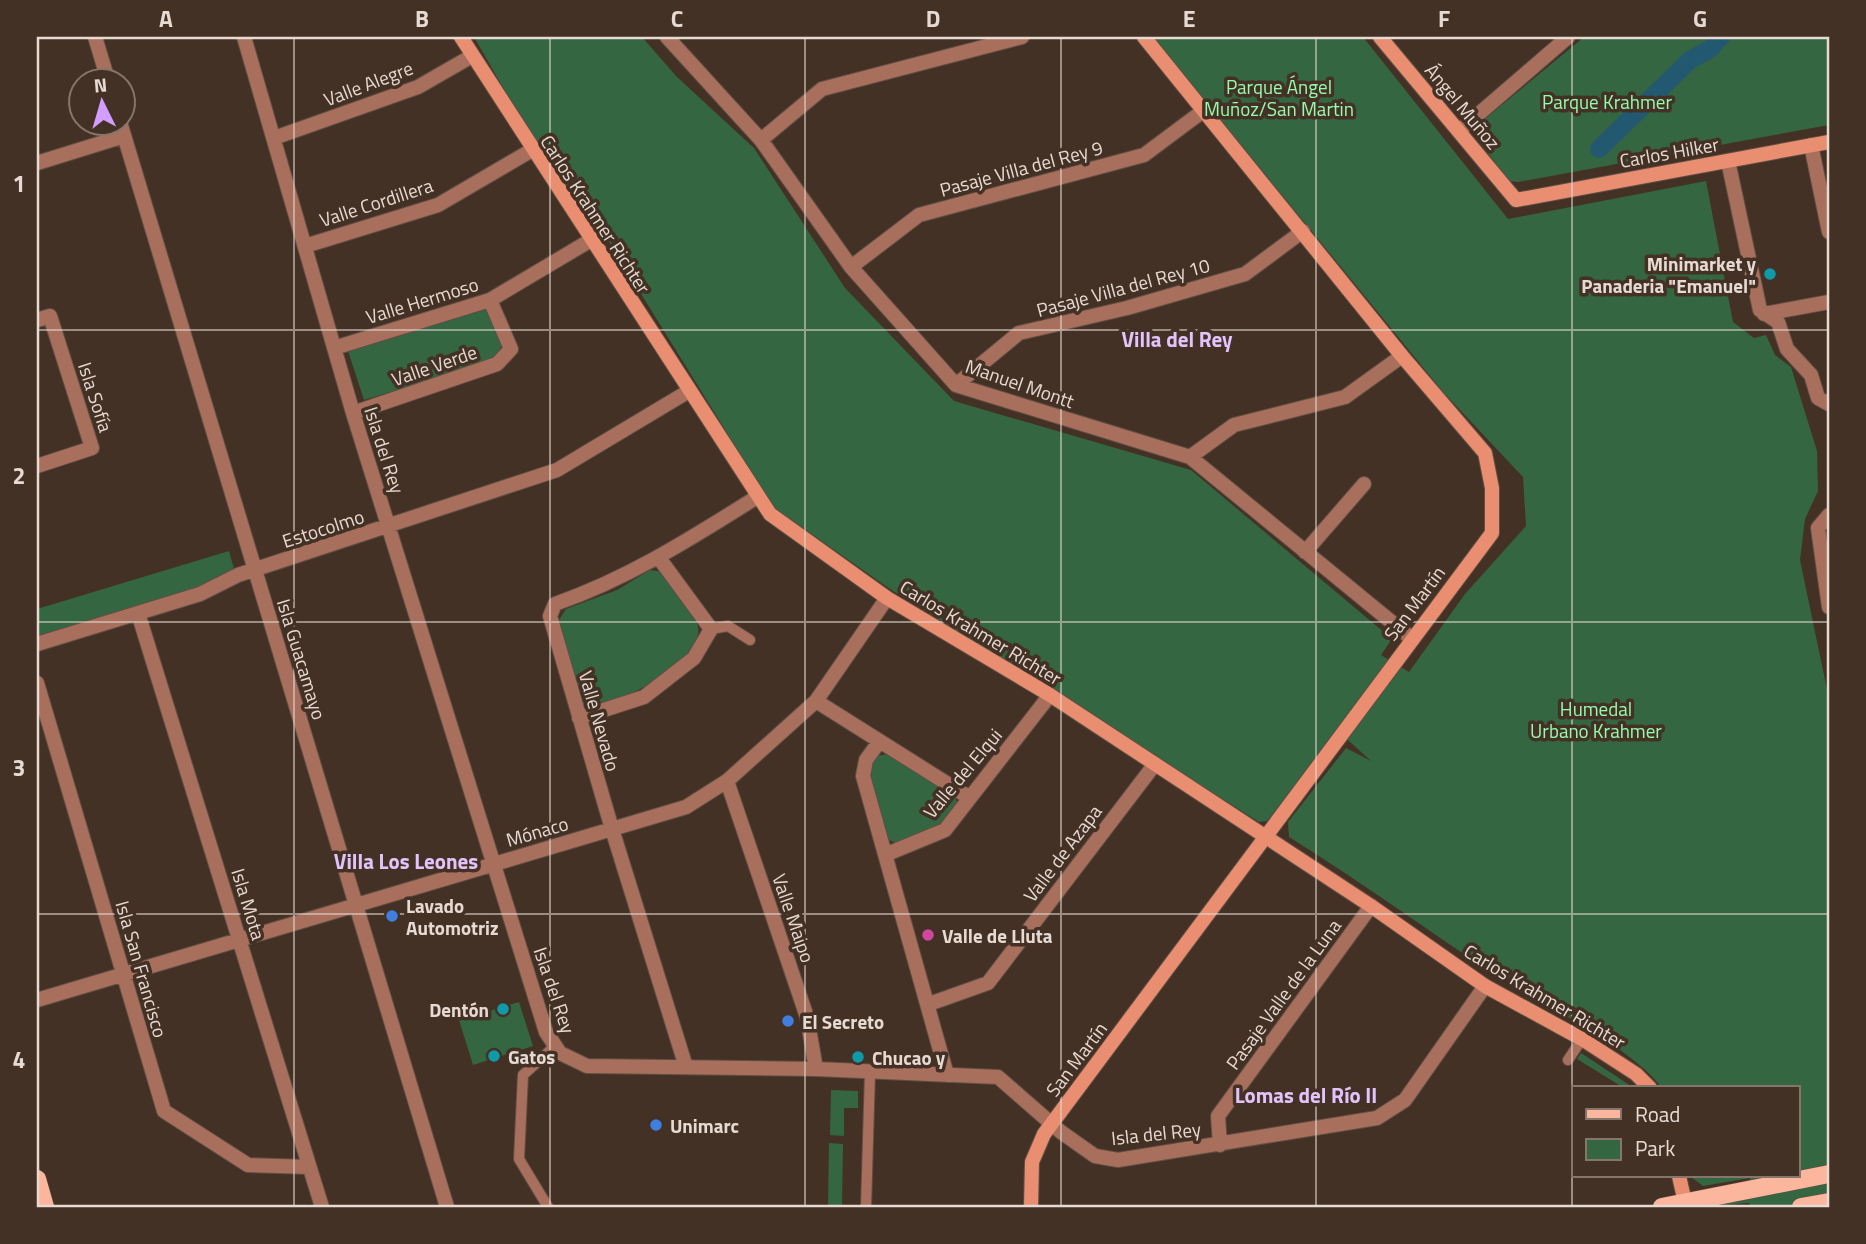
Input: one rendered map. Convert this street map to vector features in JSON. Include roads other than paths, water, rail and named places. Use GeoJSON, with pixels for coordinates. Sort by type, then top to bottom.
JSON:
{"type":"FeatureCollection","features":[{"type":"Feature","properties":{"kind":"main road"},"geometry":{"type":"LineString","coordinates":[[1662,1207],[1685,1205],[1829,1174]]}},
{"type":"Feature","properties":{"kind":"main road"},"geometry":{"type":"LineString","coordinates":[[37,1180],[45,1207]]}},
{"type":"Feature","properties":{"kind":"main road"},"geometry":{"type":"LineString","coordinates":[[1801,1207],[1829,1202]]}},
{"type":"Feature","properties":{"kind":"street"},"geometry":{"type":"LineString","coordinates":[[95,37],[104,66]]}},
{"type":"Feature","properties":{"kind":"street","name":"Isla del Rey"},"geometry":{"type":"LineString","coordinates":[[244,37],[353,413],[546,1032],[554,1047],[568,1059],[587,1066],[816,1069],[998,1077],[1095,1156],[1118,1160],[1388,1114],[1405,1100],[1485,986]]}},
{"type":"Feature","properties":{"kind":"street","name":"Carlos Krahmer Richter"},"geometry":{"type":"LineString","coordinates":[[461,37],[770,514],[887,598],[1050,695],[1371,906],[1485,986],[1582,1039],[1636,1074],[1648,1086]]}},
{"type":"Feature","properties":{"kind":"street","name":"Manuel Montt"},"geometry":{"type":"LineString","coordinates":[[667,37],[761,140],[851,267],[956,385],[1190,457],[1411,638]]}},
{"type":"Feature","properties":{"kind":"street"},"geometry":{"type":"LineString","coordinates":[[761,140],[822,89],[1022,37]]}},
{"type":"Feature","properties":{"kind":"street","name":"San Martín"},"geometry":{"type":"LineString","coordinates":[[1031,1207],[1032,1162],[1052,1123],[1266,838],[1411,638],[1492,533],[1492,488],[1485,453],[1402,356],[1303,230],[1144,37]]}},
{"type":"Feature","properties":{"kind":"street","name":"Ángel Muñoz"},"geometry":{"type":"LineString","coordinates":[[1380,37],[1516,200]]}},
{"type":"Feature","properties":{"kind":"street"},"geometry":{"type":"LineString","coordinates":[[1459,131],[1568,37]]}},
{"type":"Feature","properties":{"kind":"street","name":"Valle Alegre"},"geometry":{"type":"LineString","coordinates":[[274,138],[418,87],[472,56]]}},
{"type":"Feature","properties":{"kind":"street","name":"Pasaje Villa del Rey 9"},"geometry":{"type":"LineString","coordinates":[[851,267],[919,215],[1144,155],[1203,111]]}},
{"type":"Feature","properties":{"kind":"street"},"geometry":{"type":"LineString","coordinates":[[37,163],[104,136]]}},
{"type":"Feature","properties":{"kind":"street","name":"Isla Guacamayo"},"geometry":{"type":"LineString","coordinates":[[124,136],[447,1207]]}},
{"type":"Feature","properties":{"kind":"street","name":"Carlos Hilker"},"geometry":{"type":"LineString","coordinates":[[1516,200],[1829,142]]}},
{"type":"Feature","properties":{"kind":"street"},"geometry":{"type":"LineString","coordinates":[[1811,145],[1829,232]]}},
{"type":"Feature","properties":{"kind":"street","name":"Valle Cordillera"},"geometry":{"type":"LineString","coordinates":[[304,246],[438,205],[532,150]]}},
{"type":"Feature","properties":{"kind":"street"},"geometry":{"type":"LineString","coordinates":[[1728,161],[1758,306],[1778,322],[1787,349],[1811,375],[1816,394],[1828,405]]}},
{"type":"Feature","properties":{"kind":"street","name":"Pasaje Villa del Rey 10"},"geometry":{"type":"LineString","coordinates":[[956,385],[1019,333],[1127,308],[1245,274],[1303,230]]}},
{"type":"Feature","properties":{"kind":"street","name":"Valle Hermoso"},"geometry":{"type":"LineString","coordinates":[[334,348],[490,300],[591,240]]}},
{"type":"Feature","properties":{"kind":"street","name":"Valle Verde"},"geometry":{"type":"LineString","coordinates":[[353,413],[497,364],[511,349],[490,300]]}},
{"type":"Feature","properties":{"kind":"street"},"geometry":{"type":"LineString","coordinates":[[1765,314],[1829,302]]}},
{"type":"Feature","properties":{"kind":"street","name":"Isla Sofía"},"geometry":{"type":"LineString","coordinates":[[37,320],[50,316],[92,448],[37,466]]}},
{"type":"Feature","properties":{"kind":"street"},"geometry":{"type":"LineString","coordinates":[[1190,457],[1234,425],[1345,397],[1402,356]]}},
{"type":"Feature","properties":{"kind":"street","name":"Estocolmo"},"geometry":{"type":"LineString","coordinates":[[37,644],[200,594],[238,575],[556,470],[689,391]]}},
{"type":"Feature","properties":{"kind":"street"},"geometry":{"type":"LineString","coordinates":[[1305,552],[1364,484]]}},
{"type":"Feature","properties":{"kind":"street","name":"Valle Nevado"},"geometry":{"type":"LineString","coordinates":[[686,1067],[612,829],[550,616],[555,604],[607,585],[659,558],[757,497]]}},
{"type":"Feature","properties":{"kind":"street"},"geometry":{"type":"LineString","coordinates":[[1829,515],[1818,528],[1829,607]]}},
{"type":"Feature","properties":{"kind":"street"},"geometry":{"type":"LineString","coordinates":[[579,718],[644,697],[694,658],[711,629],[659,558]]}},
{"type":"Feature","properties":{"kind":"street","name":"Mónaco"},"geometry":{"type":"LineString","coordinates":[[37,1000],[686,807],[727,780],[817,701],[887,598]]}},
{"type":"Feature","properties":{"kind":"street","name":"Isla Mota"},"geometry":{"type":"LineString","coordinates":[[138,613],[322,1207]]}},
{"type":"Feature","properties":{"kind":"street","name":"Isla San Francisco"},"geometry":{"type":"LineString","coordinates":[[37,684],[164,1111],[248,1165],[309,1167]]}},
{"type":"Feature","properties":{"kind":"street","name":"Valle del Elqui"},"geometry":{"type":"LineString","coordinates":[[887,854],[945,830],[1050,695]]}},
{"type":"Feature","properties":{"kind":"street"},"geometry":{"type":"LineString","coordinates":[[817,701],[970,798]]}},
{"type":"Feature","properties":{"kind":"street"},"geometry":{"type":"LineString","coordinates":[[879,742],[866,760],[863,776],[947,1075]]}},
{"type":"Feature","properties":{"kind":"street","name":"Valle de Azapa"},"geometry":{"type":"LineString","coordinates":[[929,1004],[988,983],[1155,764]]}},
{"type":"Feature","properties":{"kind":"street","name":"Valle Maipo"},"geometry":{"type":"LineString","coordinates":[[727,780],[807,1017],[816,1069]]}},
{"type":"Feature","properties":{"kind":"street","name":"Pasaje Valle de la Luna"},"geometry":{"type":"LineString","coordinates":[[1220,1144],[1217,1116],[1371,906]]}},
{"type":"Feature","properties":{"kind":"street"},"geometry":{"type":"LineString","coordinates":[[1679,1178],[1685,1205]]}},
{"type":"Feature","properties":{"kind":"lane"},"geometry":{"type":"LineString","coordinates":[[711,629],[728,626],[750,640]]}},
{"type":"Feature","properties":{"kind":"lane"},"geometry":{"type":"LineString","coordinates":[[1568,1060],[1582,1039]]}},
{"type":"Feature","properties":{"kind":"lane"},"geometry":{"type":"LineString","coordinates":[[548,1207],[519,1159],[523,1075],[554,1047]]}},
{"type":"Feature","properties":{"kind":"lane"},"geometry":{"type":"LineString","coordinates":[[866,1207],[870,1072]]}},
{"type":"Feature","properties":{"kind":"waterway"},"geometry":{"type":"LineString","coordinates":[[1599,149],[1690,60],[1710,49],[1721,37]]}},
{"type":"Feature","properties":{"kind":"place","name":"Minimarket y Panaderia \"Emanuel\""},"geometry":{"type":"Point","coordinates":[1770,274]}},
{"type":"Feature","properties":{"kind":"place","name":"Lavado Automotriz"},"geometry":{"type":"Point","coordinates":[392,916]}},
{"type":"Feature","properties":{"kind":"place","name":"Valle de Lluta"},"geometry":{"type":"Point","coordinates":[928,935]}},
{"type":"Feature","properties":{"kind":"place","name":"Dentón"},"geometry":{"type":"Point","coordinates":[503,1009]}},
{"type":"Feature","properties":{"kind":"place","name":"El Secreto"},"geometry":{"type":"Point","coordinates":[788,1021]}},
{"type":"Feature","properties":{"kind":"place","name":"Gatos"},"geometry":{"type":"Point","coordinates":[494,1056]}},
{"type":"Feature","properties":{"kind":"place","name":"Chucao y"},"geometry":{"type":"Point","coordinates":[858,1057]}},
{"type":"Feature","properties":{"kind":"place","name":"Unimarc"},"geometry":{"type":"Point","coordinates":[656,1125]}},
{"type":"Feature","properties":{"kind":"district","name":"Villa del Rey"},"geometry":{"type":"Point","coordinates":[1177,339]}},
{"type":"Feature","properties":{"kind":"district","name":"Villa Los Leones"},"geometry":{"type":"Point","coordinates":[406,861]}},
{"type":"Feature","properties":{"kind":"district","name":"Lomas del Río II"},"geometry":{"type":"Point","coordinates":[1306,1095]}},
{"type":"Feature","properties":{"kind":"park label","name":"Parque Ángel Muñoz/San Martin"},"geometry":{"type":"Point","coordinates":[1279,97]}},
{"type":"Feature","properties":{"kind":"park label","name":"Parque Krahmer"},"geometry":{"type":"Point","coordinates":[1607,101]}},
{"type":"Feature","properties":{"kind":"park label","name":"Humedal Urbano Krahmer"},"geometry":{"type":"Point","coordinates":[1596,719]}}]}
